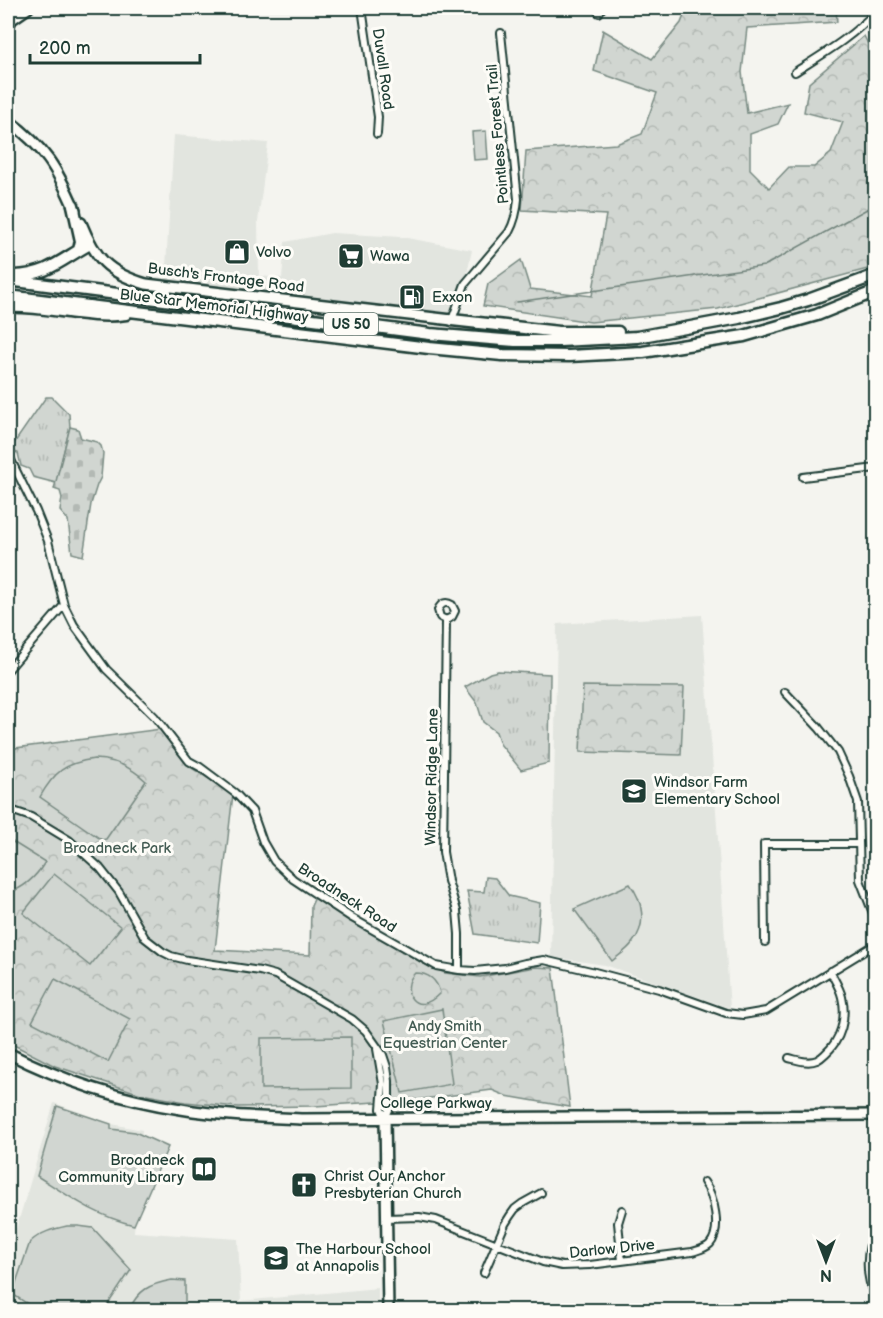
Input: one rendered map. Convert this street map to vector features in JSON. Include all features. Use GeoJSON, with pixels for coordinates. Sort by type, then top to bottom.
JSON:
{"type":"FeatureCollection","features":[{"type":"Feature","properties":{"kind":"highway"},"geometry":{"type":"LineString","coordinates":[[73,205],[81,241],[79,250]]}},
{"type":"Feature","properties":{"kind":"highway"},"geometry":{"type":"LineString","coordinates":[[8,278],[43,272],[90,244]]}},
{"type":"Feature","properties":{"kind":"highway","name":"Blue Star Memorial Highway"},"geometry":{"type":"LineString","coordinates":[[8,278],[474,339],[538,341],[637,337],[696,327],[782,308],[876,275]]}},
{"type":"Feature","properties":{"kind":"highway","name":"Blue Star Memorial Highway"},"geometry":{"type":"LineString","coordinates":[[8,296],[429,348],[502,355],[569,356],[643,352],[744,336],[817,315],[876,291]]}},
{"type":"Feature","properties":{"kind":"highway"},"geometry":{"type":"LineString","coordinates":[[8,307],[113,316],[142,312]]}},
{"type":"Feature","properties":{"kind":"highway"},"geometry":{"type":"LineString","coordinates":[[452,320],[587,333],[617,332],[682,324],[696,327]]}},
{"type":"Feature","properties":{"kind":"main road"},"geometry":{"type":"LineString","coordinates":[[9,19],[28,8]]}},
{"type":"Feature","properties":{"kind":"main road","name":"Busch's Frontage Road"},"geometry":{"type":"LineString","coordinates":[[8,120],[37,144],[50,160],[61,178],[90,244],[100,258],[125,277],[146,284],[452,320]]}},
{"type":"Feature","properties":{"kind":"main road","name":"College Parkway"},"geometry":{"type":"LineString","coordinates":[[8,1053],[74,1082],[126,1098],[179,1109],[258,1117],[304,1119],[876,1115]]}},
{"type":"Feature","properties":{"kind":"main road"},"geometry":{"type":"LineString","coordinates":[[385,1118],[388,1311]]}},
{"type":"Feature","properties":{"kind":"street","name":"Duvall Road"},"geometry":{"type":"LineString","coordinates":[[362,8],[378,117],[377,134]]}},
{"type":"Feature","properties":{"kind":"street"},"geometry":{"type":"LineString","coordinates":[[795,72],[853,33],[876,11]]}},
{"type":"Feature","properties":{"kind":"street","name":"Pointless Forest Trail"},"geometry":{"type":"LineString","coordinates":[[452,320],[465,284],[509,232],[517,213],[518,199],[501,33]]}},
{"type":"Feature","properties":{"kind":"street","name":"Broadneck Road"},"geometry":{"type":"LineString","coordinates":[[8,454],[48,541],[64,605],[74,625],[106,669],[155,717],[189,761],[235,793],[249,808],[263,842],[274,861],[287,874],[351,918],[389,940],[436,966],[475,971],[544,960],[659,989],[726,1013],[743,1015],[766,1011],[876,944]]}},
{"type":"Feature","properties":{"kind":"street"},"geometry":{"type":"LineString","coordinates":[[803,477],[876,468]]}},
{"type":"Feature","properties":{"kind":"street"},"geometry":{"type":"LineString","coordinates":[[8,670],[64,605]]}},
{"type":"Feature","properties":{"kind":"street","name":"Windsor Ridge Lane"},"geometry":{"type":"LineString","coordinates":[[446,620],[443,852],[448,882],[457,911],[459,970]]}},
{"type":"Feature","properties":{"kind":"street"},"geometry":{"type":"LineString","coordinates":[[785,692],[838,752],[849,776],[858,802],[860,879],[876,921]]}},
{"type":"Feature","properties":{"kind":"street"},"geometry":{"type":"LineString","coordinates":[[8,809],[31,817],[69,840],[93,861],[119,892],[145,938],[163,952],[187,960],[260,971],[282,978],[352,1019],[366,1032],[377,1048],[383,1083],[381,1109],[385,1118]]}},
{"type":"Feature","properties":{"kind":"street"},"geometry":{"type":"LineString","coordinates":[[765,942],[764,844],[858,844]]}},
{"type":"Feature","properties":{"kind":"street"},"geometry":{"type":"LineString","coordinates":[[789,1058],[804,1062],[818,1060],[838,1038],[843,1025],[842,995],[830,971]]}},
{"type":"Feature","properties":{"kind":"street"},"geometry":{"type":"LineString","coordinates":[[8,1123],[10,1129],[8,1144]]}},
{"type":"Feature","properties":{"kind":"street","name":"Darlow Drive"},"geometry":{"type":"LineString","coordinates":[[386,1218],[419,1217],[436,1220],[553,1265],[573,1267],[692,1252],[709,1245],[716,1228],[714,1201],[704,1182]]}},
{"type":"Feature","properties":{"kind":"street"},"geometry":{"type":"LineString","coordinates":[[484,1272],[505,1224],[515,1209],[541,1193]]}},
{"type":"Feature","properties":{"kind":"street"},"geometry":{"type":"LineString","coordinates":[[622,1210],[618,1223],[622,1261]]}},
{"type":"Feature","properties":{"kind":"street"},"geometry":{"type":"LineString","coordinates":[[876,1226],[869,1245],[867,1269],[876,1300]]}},
{"type":"Feature","properties":{"kind":"shaded area"},"geometry":{"type":"Polygon","coordinates":[[[174,135],[268,143],[258,222],[259,276],[282,278],[285,242],[332,233],[402,237],[472,250],[458,316],[165,282],[174,135]]]}},
{"type":"Feature","properties":{"kind":"shaded area","name":"Windsor Farm Elementary School"},"geometry":{"type":"Polygon","coordinates":[[[702,615],[730,1008],[605,965],[551,957],[557,624],[702,615]]]}},
{"type":"Feature","properties":{"kind":"shaded area"},"geometry":{"type":"Polygon","coordinates":[[[54,1103],[112,1124],[142,1130],[134,1232],[238,1239],[241,1301],[378,1288],[378,1310],[8,1310],[8,1256],[54,1103]]]}},
{"type":"Feature","properties":{"kind":"green space"},"geometry":{"type":"Polygon","coordinates":[[[687,8],[836,8],[837,22],[747,28],[742,72],[747,113],[788,103],[778,124],[750,134],[750,169],[769,188],[789,167],[814,167],[831,153],[843,122],[804,112],[809,83],[864,36],[875,58],[875,267],[718,309],[591,322],[483,306],[488,284],[521,260],[530,289],[592,296],[606,215],[522,210],[526,151],[616,144],[642,134],[657,93],[594,71],[603,30],[652,59],[681,23],[687,8]]]}},
{"type":"Feature","properties":{"kind":"green space"},"geometry":{"type":"Polygon","coordinates":[[[486,131],[488,159],[474,160],[472,132],[486,131]]]}},
{"type":"Feature","properties":{"kind":"green space"},"geometry":{"type":"Polygon","coordinates":[[[46,397],[52,397],[69,414],[70,427],[56,483],[33,477],[29,469],[21,466],[18,453],[8,452],[46,397]]]}},
{"type":"Feature","properties":{"kind":"green space"},"geometry":{"type":"Polygon","coordinates":[[[70,427],[78,429],[81,438],[97,442],[103,453],[101,477],[91,504],[83,556],[72,553],[68,520],[60,511],[62,498],[60,491],[54,489],[70,427]]]}},
{"type":"Feature","properties":{"kind":"green space"},"geometry":{"type":"Polygon","coordinates":[[[498,671],[550,674],[549,763],[521,770],[500,744],[496,732],[483,722],[477,703],[465,687],[498,671]]]}},
{"type":"Feature","properties":{"kind":"green space"},"geometry":{"type":"Polygon","coordinates":[[[583,686],[684,687],[681,755],[580,752],[583,686]]]}},
{"type":"Feature","properties":{"kind":"green space","name":"Broadneck Park"},"geometry":{"type":"Polygon","coordinates":[[[161,729],[190,767],[233,794],[215,950],[310,955],[311,906],[315,897],[422,963],[445,973],[480,977],[535,967],[553,968],[570,1107],[506,1096],[492,1090],[392,1103],[238,1107],[185,1102],[141,1094],[55,1066],[8,1042],[8,749],[161,729]]]}},
{"type":"Feature","properties":{"kind":"green space"},"geometry":{"type":"Polygon","coordinates":[[[94,759],[109,760],[122,765],[146,781],[106,839],[102,840],[40,797],[50,781],[61,770],[75,763],[94,759]]]}},
{"type":"Feature","properties":{"kind":"green space"},"geometry":{"type":"Polygon","coordinates":[[[8,839],[45,862],[29,881],[8,893],[8,839]]]}},
{"type":"Feature","properties":{"kind":"green space"},"geometry":{"type":"Polygon","coordinates":[[[54,874],[121,927],[90,966],[23,913],[54,874]]]}},
{"type":"Feature","properties":{"kind":"green space"},"geometry":{"type":"Polygon","coordinates":[[[486,877],[495,878],[509,896],[540,903],[537,943],[475,934],[467,891],[484,892],[486,877]]]}},
{"type":"Feature","properties":{"kind":"green space"},"geometry":{"type":"Polygon","coordinates":[[[630,884],[638,898],[642,920],[631,945],[612,961],[574,909],[630,884]]]}},
{"type":"Feature","properties":{"kind":"green space"},"geometry":{"type":"Polygon","coordinates":[[[415,973],[424,974],[437,984],[440,993],[431,1001],[423,1003],[412,999],[409,986],[410,979],[415,973]]]}},
{"type":"Feature","properties":{"kind":"green space"},"geometry":{"type":"Polygon","coordinates":[[[55,979],[130,1019],[108,1062],[32,1022],[55,979]]]}},
{"type":"Feature","properties":{"kind":"green space","name":"Andy Smith Equestrian Center"},"geometry":{"type":"Polygon","coordinates":[[[442,1009],[452,1084],[402,1093],[384,1021],[442,1009]]]}},
{"type":"Feature","properties":{"kind":"green space"},"geometry":{"type":"Polygon","coordinates":[[[351,1037],[351,1088],[261,1089],[261,1038],[351,1037]]]}},
{"type":"Feature","properties":{"kind":"green space"},"geometry":{"type":"Polygon","coordinates":[[[57,1106],[111,1124],[111,1129],[135,1132],[168,1147],[134,1225],[95,1211],[37,1176],[57,1106]]]}},
{"type":"Feature","properties":{"kind":"green space"},"geometry":{"type":"Polygon","coordinates":[[[67,1226],[93,1228],[131,1270],[104,1310],[37,1310],[12,1294],[30,1242],[47,1231],[67,1226]]]}},
{"type":"Feature","properties":{"kind":"green space"},"geometry":{"type":"Polygon","coordinates":[[[172,1280],[185,1281],[185,1310],[129,1310],[136,1297],[146,1289],[172,1280]]]}},
{"type":"Feature","properties":{"kind":"waterway"},"geometry":{"type":"LineString","coordinates":[[517,302],[764,266],[876,204]]}},
{"type":"Feature","properties":{"kind":"place","name":"Volvo"},"geometry":{"type":"Point","coordinates":[237,252]}},
{"type":"Feature","properties":{"kind":"place","name":"Wawa"},"geometry":{"type":"Point","coordinates":[351,256]}},
{"type":"Feature","properties":{"kind":"place","name":"Exxon"},"geometry":{"type":"Point","coordinates":[412,297]}},
{"type":"Feature","properties":{"kind":"place","name":"Windsor Farm Elementary School"},"geometry":{"type":"Point","coordinates":[634,791]}},
{"type":"Feature","properties":{"kind":"place","name":"Broadneck Community Library"},"geometry":{"type":"Point","coordinates":[204,1169]}},
{"type":"Feature","properties":{"kind":"place","name":"Christ Our Anchor Presbyterian Church"},"geometry":{"type":"Point","coordinates":[304,1185]}},
{"type":"Feature","properties":{"kind":"place","name":"The Harbour School at Annapolis"},"geometry":{"type":"Point","coordinates":[276,1258]}}]}
